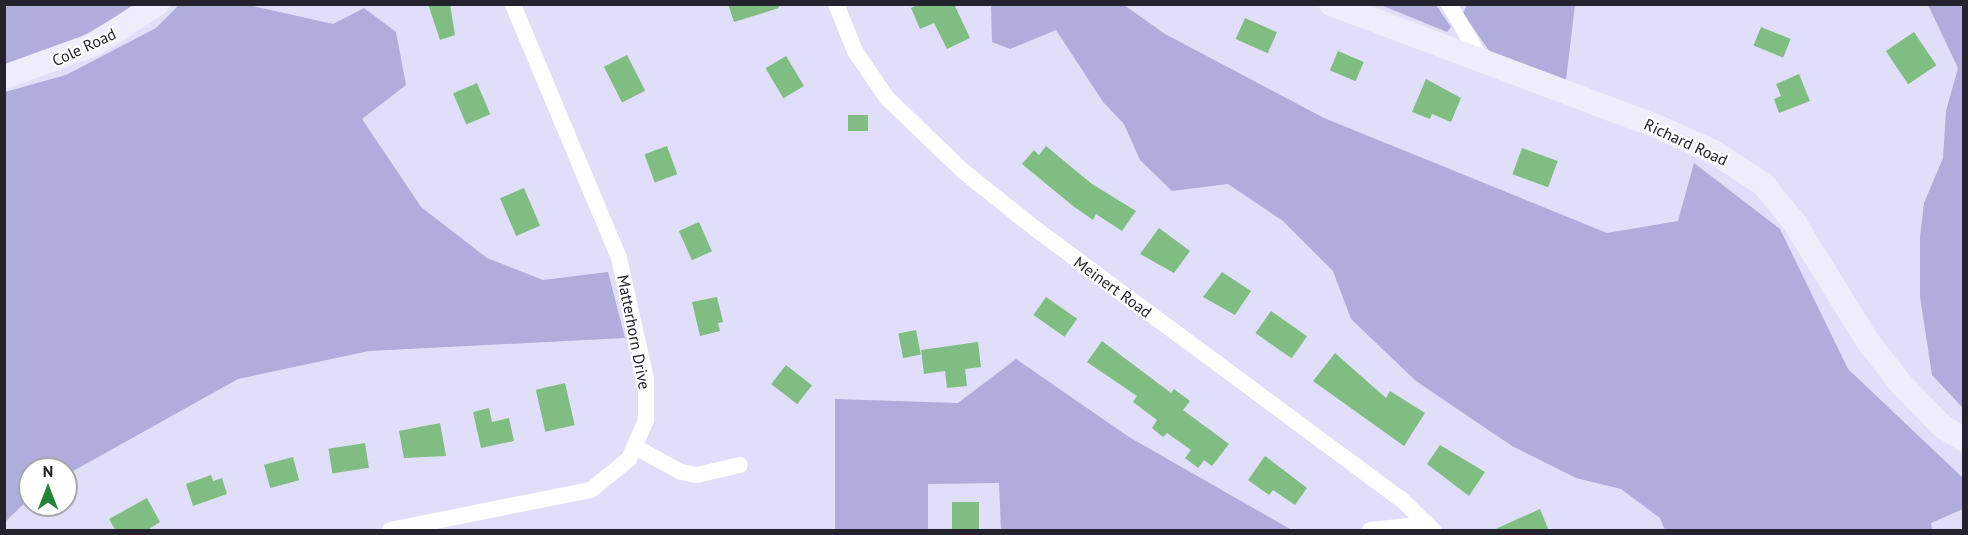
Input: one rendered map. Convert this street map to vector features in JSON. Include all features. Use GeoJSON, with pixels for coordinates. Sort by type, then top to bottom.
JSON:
{"type":"FeatureCollection","features":[{"type":"Feature","properties":{"kind":"street","name":"Cole Road"},"geometry":{"type":"LineString","coordinates":[[4,77],[95,44],[157,4]]}},
{"type":"Feature","properties":{"kind":"street","name":"Matterhorn Drive"},"geometry":{"type":"LineString","coordinates":[[390,531],[591,490],[621,468],[635,447],[646,420],[647,394],[627,283],[513,4]]}},
{"type":"Feature","properties":{"kind":"street","name":"Meinert Road"},"geometry":{"type":"LineString","coordinates":[[836,4],[855,51],[887,98],[963,171],[1037,230],[1401,499],[1430,528]]}},
{"type":"Feature","properties":{"kind":"street","name":"Richard Road"},"geometry":{"type":"LineString","coordinates":[[1331,4],[1668,132],[1712,151],[1763,183],[1794,222],[1867,340],[1901,384],[1942,426],[1964,440]]}},
{"type":"Feature","properties":{"kind":"street"},"geometry":{"type":"LineString","coordinates":[[1449,4],[1482,61]]}},
{"type":"Feature","properties":{"kind":"street"},"geometry":{"type":"LineString","coordinates":[[635,447],[681,472],[698,475],[740,465]]}},
{"type":"Feature","properties":{"kind":"street"},"geometry":{"type":"LineString","coordinates":[[1370,531],[1430,528]]}},
{"type":"Feature","properties":{"kind":"shaded area"},"geometry":{"type":"Polygon","coordinates":[[[5,5],[136,5],[64,47],[5,65],[5,5]]]}},
{"type":"Feature","properties":{"kind":"shaded area"},"geometry":{"type":"Polygon","coordinates":[[[179,5],[248,5],[333,24],[364,8],[396,32],[406,85],[362,119],[421,207],[487,258],[543,280],[608,272],[625,338],[369,351],[238,379],[78,468],[78,457],[18,457],[18,510],[5,522],[5,92],[66,75],[156,28],[179,5]]]}},
{"type":"Feature","properties":{"kind":"shaded area"},"geometry":{"type":"Polygon","coordinates":[[[991,5],[1124,5],[1165,34],[1324,118],[1607,233],[1678,221],[1694,163],[1780,229],[1848,369],[1963,478],[1963,509],[1931,523],[1932,530],[1665,530],[1660,518],[1621,489],[1576,478],[1512,446],[1416,381],[1351,319],[1333,271],[1283,221],[1228,184],[1172,191],[1140,160],[1124,124],[1103,102],[1056,30],[1010,49],[992,42],[991,5]]]}},
{"type":"Feature","properties":{"kind":"shaded area"},"geometry":{"type":"Polygon","coordinates":[[[1381,5],[1436,5],[1451,27],[1447,32],[1381,5]]]}},
{"type":"Feature","properties":{"kind":"shaded area"},"geometry":{"type":"Polygon","coordinates":[[[1467,5],[1575,5],[1566,80],[1492,55],[1463,13],[1467,5]]]}},
{"type":"Feature","properties":{"kind":"shaded area"},"geometry":{"type":"Polygon","coordinates":[[[1928,5],[1963,5],[1963,408],[1932,375],[1920,297],[1920,237],[1924,203],[1943,158],[1946,111],[1958,68],[1928,5]]]}},
{"type":"Feature","properties":{"kind":"shaded area"},"geometry":{"type":"Polygon","coordinates":[[[1016,359],[1129,437],[1290,529],[1001,530],[999,483],[928,484],[928,530],[835,530],[835,399],[958,403],[1016,359]]]}},
{"type":"Feature","properties":{"kind":"building"},"geometry":{"type":"Polygon","coordinates":[[[428,4],[450,4],[455,35],[440,40],[428,4]]]}},
{"type":"Feature","properties":{"kind":"building"},"geometry":{"type":"Polygon","coordinates":[[[728,4],[778,4],[779,8],[734,22],[728,4]]]}},
{"type":"Feature","properties":{"kind":"building"},"geometry":{"type":"Polygon","coordinates":[[[920,4],[954,4],[970,38],[947,49],[934,23],[920,29],[911,8],[920,4]]]}},
{"type":"Feature","properties":{"kind":"building"},"geometry":{"type":"Polygon","coordinates":[[[1245,18],[1277,32],[1268,53],[1236,39],[1245,18]]]}},
{"type":"Feature","properties":{"kind":"building"},"geometry":{"type":"Polygon","coordinates":[[[1761,27],[1791,39],[1783,58],[1754,46],[1761,27]]]}},
{"type":"Feature","properties":{"kind":"building"},"geometry":{"type":"Polygon","coordinates":[[[1914,32],[1936,65],[1908,84],[1886,51],[1914,32]]]}},
{"type":"Feature","properties":{"kind":"building"},"geometry":{"type":"Polygon","coordinates":[[[1338,51],[1364,62],[1356,81],[1330,70],[1338,51]]]}},
{"type":"Feature","properties":{"kind":"building"},"geometry":{"type":"Polygon","coordinates":[[[627,55],[645,91],[622,102],[604,67],[627,55]]]}},
{"type":"Feature","properties":{"kind":"building"},"geometry":{"type":"Polygon","coordinates":[[[786,56],[804,86],[783,98],[765,68],[786,56]]]}},
{"type":"Feature","properties":{"kind":"building"},"geometry":{"type":"Polygon","coordinates":[[[1799,74],[1810,101],[1779,113],[1774,99],[1781,96],[1776,84],[1799,74]]]}},
{"type":"Feature","properties":{"kind":"building"},"geometry":{"type":"Polygon","coordinates":[[[1426,79],[1461,98],[1451,122],[1432,114],[1430,119],[1412,112],[1426,79]]]}},
{"type":"Feature","properties":{"kind":"building"},"geometry":{"type":"Polygon","coordinates":[[[477,83],[490,114],[466,124],[453,93],[477,83]]]}},
{"type":"Feature","properties":{"kind":"building"},"geometry":{"type":"Polygon","coordinates":[[[848,115],[868,115],[868,131],[848,131],[848,115]]]}},
{"type":"Feature","properties":{"kind":"building"},"geometry":{"type":"Polygon","coordinates":[[[667,146],[677,174],[655,182],[644,154],[667,146]]]}},
{"type":"Feature","properties":{"kind":"building"},"geometry":{"type":"Polygon","coordinates":[[[1046,146],[1092,184],[1136,211],[1122,231],[1096,214],[1093,220],[1022,164],[1034,150],[1039,155],[1046,146]]]}},
{"type":"Feature","properties":{"kind":"building"},"geometry":{"type":"Polygon","coordinates":[[[1522,148],[1558,161],[1548,187],[1512,174],[1522,148]]]}},
{"type":"Feature","properties":{"kind":"building"},"geometry":{"type":"Polygon","coordinates":[[[524,188],[540,226],[516,236],[500,198],[524,188]]]}},
{"type":"Feature","properties":{"kind":"building"},"geometry":{"type":"Polygon","coordinates":[[[699,222],[712,251],[692,260],[679,231],[699,222]]]}},
{"type":"Feature","properties":{"kind":"building"},"geometry":{"type":"Polygon","coordinates":[[[1159,228],[1190,251],[1174,273],[1140,254],[1159,228]]]}},
{"type":"Feature","properties":{"kind":"building"},"geometry":{"type":"Polygon","coordinates":[[[1222,272],[1251,291],[1235,315],[1203,297],[1222,272]]]}},
{"type":"Feature","properties":{"kind":"building"},"geometry":{"type":"Polygon","coordinates":[[[717,297],[723,322],[718,323],[720,331],[700,336],[692,302],[717,297]]]}},
{"type":"Feature","properties":{"kind":"building"},"geometry":{"type":"Polygon","coordinates":[[[1046,297],[1077,319],[1065,337],[1033,315],[1046,297]]]}},
{"type":"Feature","properties":{"kind":"building"},"geometry":{"type":"Polygon","coordinates":[[[1271,311],[1307,336],[1292,358],[1256,333],[1271,311]]]}},
{"type":"Feature","properties":{"kind":"building"},"geometry":{"type":"Polygon","coordinates":[[[916,330],[921,355],[903,358],[898,333],[916,330]]]}},
{"type":"Feature","properties":{"kind":"building"},"geometry":{"type":"Polygon","coordinates":[[[1102,341],[1171,393],[1174,389],[1190,401],[1183,410],[1229,444],[1212,466],[1204,460],[1198,468],[1185,458],[1191,450],[1167,433],[1163,437],[1152,428],[1157,420],[1133,402],[1137,396],[1087,362],[1102,341]]]}},
{"type":"Feature","properties":{"kind":"building"},"geometry":{"type":"Polygon","coordinates":[[[978,342],[981,367],[965,369],[967,386],[947,388],[945,371],[924,374],[921,350],[978,342]]]}},
{"type":"Feature","properties":{"kind":"building"},"geometry":{"type":"Polygon","coordinates":[[[1335,353],[1386,398],[1390,391],[1425,413],[1404,446],[1313,381],[1335,353]]]}},
{"type":"Feature","properties":{"kind":"building"},"geometry":{"type":"Polygon","coordinates":[[[786,365],[812,385],[797,404],[771,384],[786,365]]]}},
{"type":"Feature","properties":{"kind":"building"},"geometry":{"type":"Polygon","coordinates":[[[565,383],[575,425],[545,432],[536,390],[565,383]]]}},
{"type":"Feature","properties":{"kind":"building"},"geometry":{"type":"Polygon","coordinates":[[[489,408],[492,422],[509,418],[514,441],[481,448],[473,412],[489,408]]]}},
{"type":"Feature","properties":{"kind":"building"},"geometry":{"type":"Polygon","coordinates":[[[440,423],[446,456],[404,458],[399,431],[440,423]]]}},
{"type":"Feature","properties":{"kind":"building"},"geometry":{"type":"Polygon","coordinates":[[[365,443],[369,468],[332,473],[328,449],[365,443]]]}},
{"type":"Feature","properties":{"kind":"building"},"geometry":{"type":"Polygon","coordinates":[[[1440,445],[1485,472],[1469,496],[1427,464],[1440,445]]]}},
{"type":"Feature","properties":{"kind":"building"},"geometry":{"type":"Polygon","coordinates":[[[1265,456],[1307,488],[1295,505],[1273,490],[1269,495],[1248,480],[1265,456]]]}},
{"type":"Feature","properties":{"kind":"building"},"geometry":{"type":"Polygon","coordinates":[[[293,457],[299,480],[270,488],[264,465],[293,457]]]}},
{"type":"Feature","properties":{"kind":"building"},"geometry":{"type":"Polygon","coordinates":[[[211,475],[213,481],[222,478],[227,494],[193,506],[186,484],[211,475]]]}},
{"type":"Feature","properties":{"kind":"building"},"geometry":{"type":"Polygon","coordinates":[[[147,498],[160,522],[146,531],[116,531],[109,519],[147,498]]]}},
{"type":"Feature","properties":{"kind":"building"},"geometry":{"type":"Polygon","coordinates":[[[952,502],[979,502],[979,530],[952,530],[952,502]]]}},
{"type":"Feature","properties":{"kind":"building"},"geometry":{"type":"Polygon","coordinates":[[[1540,509],[1549,531],[1491,531],[1540,509]]]}}]}
